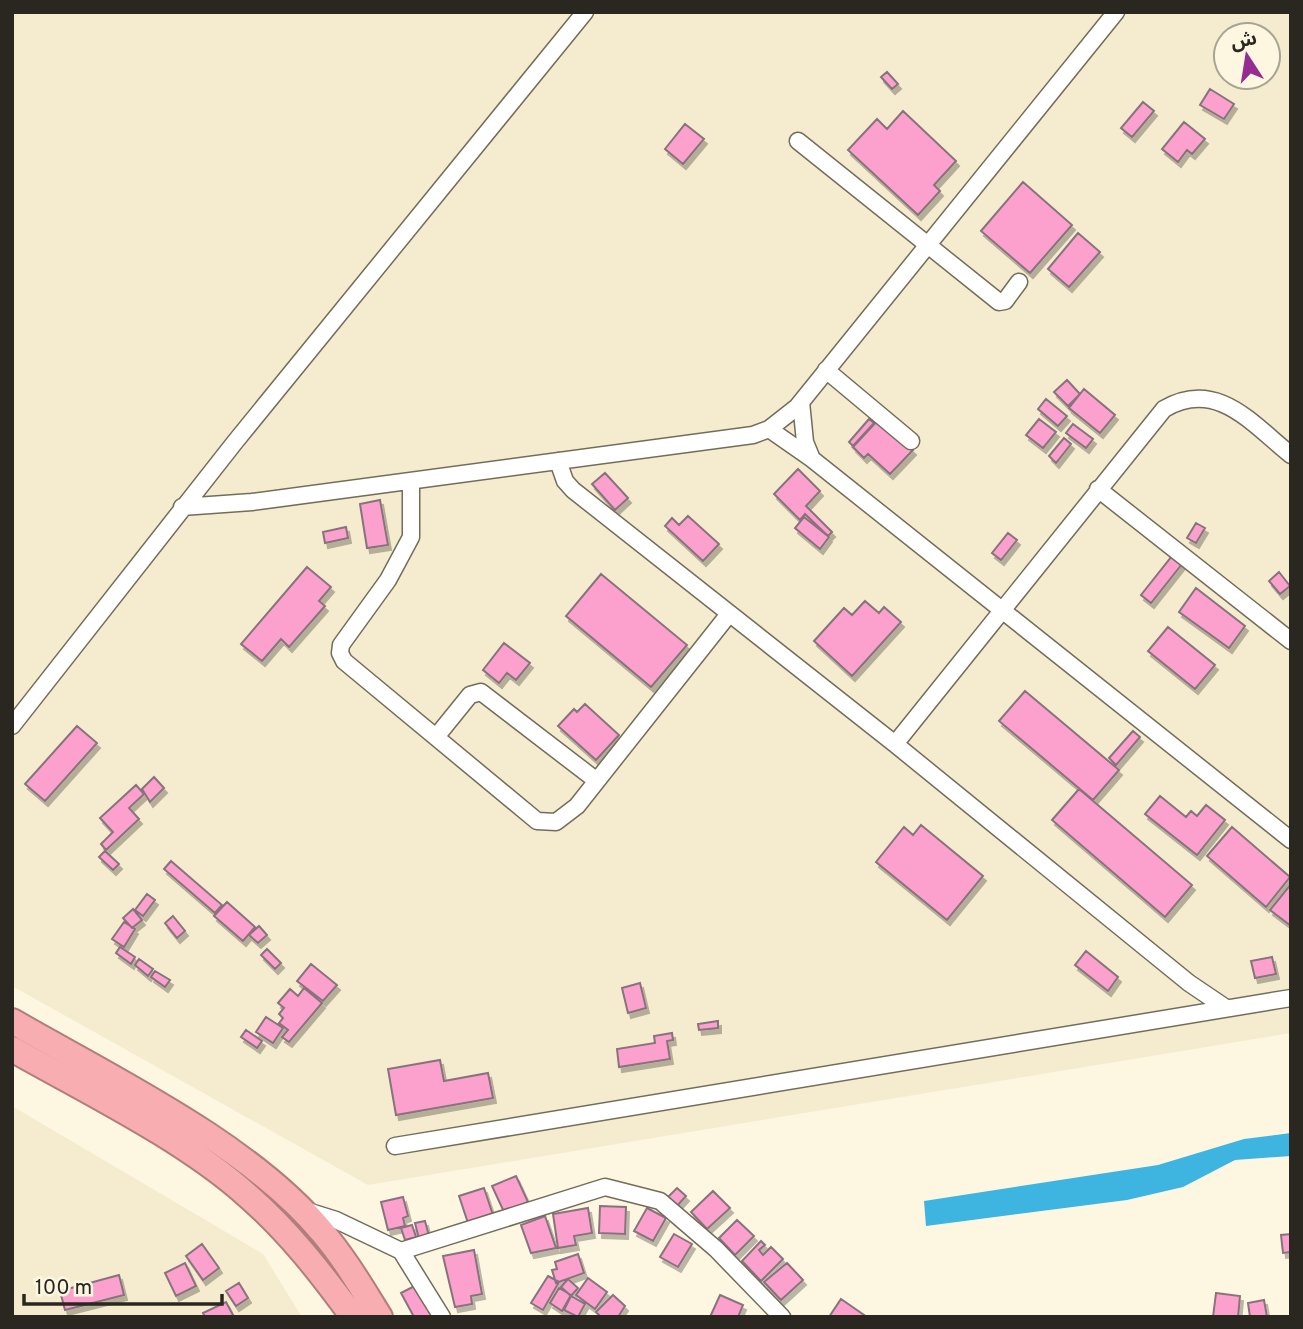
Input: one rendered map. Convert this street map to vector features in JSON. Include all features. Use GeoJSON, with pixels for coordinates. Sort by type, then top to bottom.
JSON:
{"type":"FeatureCollection","features":[{"type":"Feature","properties":{"kind":"highway"},"geometry":{"type":"LineString","coordinates":[[12,1021],[183,1119],[264,1178],[322,1232],[380,1317]]}},
{"type":"Feature","properties":{"kind":"highway"},"geometry":{"type":"LineString","coordinates":[[12,1049],[140,1122],[246,1194],[296,1243],[352,1317]]}},
{"type":"Feature","properties":{"kind":"street"},"geometry":{"type":"LineString","coordinates":[[12,726],[182,507],[585,12]]}},
{"type":"Feature","properties":{"kind":"street"},"geometry":{"type":"LineString","coordinates":[[182,507],[252,502],[411,481],[753,435],[769,429],[800,402],[1116,12]]}},
{"type":"Feature","properties":{"kind":"street"},"geometry":{"type":"LineString","coordinates":[[798,141],[999,302],[1005,301],[1019,282]]}},
{"type":"Feature","properties":{"kind":"street"},"geometry":{"type":"LineString","coordinates":[[826,370],[911,441]]}},
{"type":"Feature","properties":{"kind":"street"},"geometry":{"type":"LineString","coordinates":[[895,744],[1164,409],[1190,398],[1210,398],[1226,404],[1291,455]]}},
{"type":"Feature","properties":{"kind":"street"},"geometry":{"type":"LineString","coordinates":[[800,402],[806,442],[812,459]]}},
{"type":"Feature","properties":{"kind":"street"},"geometry":{"type":"LineString","coordinates":[[769,429],[812,459],[1291,841]]}},
{"type":"Feature","properties":{"kind":"street"},"geometry":{"type":"LineString","coordinates":[[558,461],[565,481],[573,490],[895,744],[1189,983],[1226,1008]]}},
{"type":"Feature","properties":{"kind":"street"},"geometry":{"type":"LineString","coordinates":[[411,481],[411,537],[388,580],[341,645],[340,653],[344,661],[537,821],[544,823],[566,817],[729,614]]}},
{"type":"Feature","properties":{"kind":"street"},"geometry":{"type":"LineString","coordinates":[[1098,489],[1291,641]]}},
{"type":"Feature","properties":{"kind":"street"},"geometry":{"type":"LineString","coordinates":[[436,737],[470,695],[481,692],[597,781]]}},
{"type":"Feature","properties":{"kind":"street"},"geometry":{"type":"LineString","coordinates":[[1178,1016],[1189,1003],[1189,983]]}},
{"type":"Feature","properties":{"kind":"street"},"geometry":{"type":"LineString","coordinates":[[395,1146],[1291,998]]}},
{"type":"Feature","properties":{"kind":"street"},"geometry":{"type":"LineString","coordinates":[[401,1251],[605,1187],[660,1201],[716,1249],[782,1317]]}},
{"type":"Feature","properties":{"kind":"street"},"geometry":{"type":"LineString","coordinates":[[298,1208],[336,1220],[401,1251],[442,1317]]}},
{"type":"Feature","properties":{"kind":"shaded area"},"geometry":{"type":"Polygon","coordinates":[[[12,12],[1291,12],[1291,1033],[368,1185],[12,986],[12,12]]]}},
{"type":"Feature","properties":{"kind":"shaded area"},"geometry":{"type":"Polygon","coordinates":[[[12,1106],[263,1254],[302,1317],[12,1317],[12,1106]]]}},
{"type":"Feature","properties":{"kind":"water"},"geometry":{"type":"Polygon","coordinates":[[[1291,1133],[1291,1156],[1235,1160],[1183,1187],[1127,1200],[926,1226],[924,1201],[1158,1165],[1244,1139],[1291,1133]]]}},
{"type":"Feature","properties":{"kind":"building"},"geometry":{"type":"Polygon","coordinates":[[[887,72],[898,84],[892,89],[881,77],[887,72]]]}},
{"type":"Feature","properties":{"kind":"building"},"geometry":{"type":"Polygon","coordinates":[[[1210,89],[1234,104],[1224,119],[1200,105],[1210,89]]]}},
{"type":"Feature","properties":{"kind":"building"},"geometry":{"type":"Polygon","coordinates":[[[1143,102],[1154,111],[1132,137],[1121,128],[1143,102]]]}},
{"type":"Feature","properties":{"kind":"building"},"geometry":{"type":"Polygon","coordinates":[[[903,111],[956,161],[934,185],[940,191],[918,215],[848,150],[877,119],[887,129],[903,111]]]}},
{"type":"Feature","properties":{"kind":"building"},"geometry":{"type":"Polygon","coordinates":[[[1184,122],[1205,139],[1192,154],[1187,150],[1178,162],[1162,149],[1184,122]]]}},
{"type":"Feature","properties":{"kind":"building"},"geometry":{"type":"Polygon","coordinates":[[[685,124],[704,139],[683,164],[665,149],[685,124]]]}},
{"type":"Feature","properties":{"kind":"building"},"geometry":{"type":"Polygon","coordinates":[[[1023,182],[1072,225],[1030,273],[981,231],[1023,182]]]}},
{"type":"Feature","properties":{"kind":"building"},"geometry":{"type":"Polygon","coordinates":[[[1078,233],[1100,252],[1069,287],[1048,269],[1078,233]]]}},
{"type":"Feature","properties":{"kind":"building"},"geometry":{"type":"Polygon","coordinates":[[[1067,380],[1080,394],[1068,406],[1054,392],[1067,380]]]}},
{"type":"Feature","properties":{"kind":"building"},"geometry":{"type":"Polygon","coordinates":[[[1084,389],[1115,415],[1100,433],[1069,408],[1084,389]]]}},
{"type":"Feature","properties":{"kind":"building"},"geometry":{"type":"Polygon","coordinates":[[[1046,399],[1067,416],[1058,426],[1038,409],[1046,399]]]}},
{"type":"Feature","properties":{"kind":"building"},"geometry":{"type":"Polygon","coordinates":[[[869,419],[874,423],[853,446],[849,442],[869,419]]]}},
{"type":"Feature","properties":{"kind":"building"},"geometry":{"type":"Polygon","coordinates":[[[879,419],[913,450],[890,474],[868,454],[864,458],[853,447],[879,419]]]}},
{"type":"Feature","properties":{"kind":"building"},"geometry":{"type":"Polygon","coordinates":[[[1039,419],[1056,432],[1043,448],[1026,435],[1039,419]]]}},
{"type":"Feature","properties":{"kind":"building"},"geometry":{"type":"Polygon","coordinates":[[[1073,424],[1093,439],[1086,448],[1066,433],[1073,424]]]}},
{"type":"Feature","properties":{"kind":"building"},"geometry":{"type":"Polygon","coordinates":[[[1064,438],[1071,444],[1056,463],[1049,456],[1064,438]]]}},
{"type":"Feature","properties":{"kind":"building"},"geometry":{"type":"Polygon","coordinates":[[[798,469],[820,491],[806,506],[832,532],[828,536],[805,514],[800,520],[774,494],[798,469]]]}},
{"type":"Feature","properties":{"kind":"building"},"geometry":{"type":"Polygon","coordinates":[[[605,473],[628,498],[615,510],[592,484],[605,473]]]}},
{"type":"Feature","properties":{"kind":"building"},"geometry":{"type":"Polygon","coordinates":[[[380,500],[388,545],[367,548],[360,504],[380,500]]]}},
{"type":"Feature","properties":{"kind":"building"},"geometry":{"type":"Polygon","coordinates":[[[688,516],[719,544],[703,561],[665,526],[672,518],[679,525],[688,516]]]}},
{"type":"Feature","properties":{"kind":"building"},"geometry":{"type":"Polygon","coordinates":[[[804,517],[829,537],[820,549],[795,528],[804,517]]]}},
{"type":"Feature","properties":{"kind":"building"},"geometry":{"type":"Polygon","coordinates":[[[1196,523],[1205,528],[1196,543],[1187,538],[1196,523]]]}},
{"type":"Feature","properties":{"kind":"building"},"geometry":{"type":"Polygon","coordinates":[[[346,527],[348,538],[325,543],[323,532],[346,527]]]}},
{"type":"Feature","properties":{"kind":"building"},"geometry":{"type":"Polygon","coordinates":[[[1008,533],[1017,540],[1001,560],[992,553],[1008,533]]]}},
{"type":"Feature","properties":{"kind":"building"},"geometry":{"type":"Polygon","coordinates":[[[1172,556],[1182,564],[1151,603],[1141,595],[1172,556]]]}},
{"type":"Feature","properties":{"kind":"building"},"geometry":{"type":"Polygon","coordinates":[[[307,567],[331,587],[319,601],[325,606],[289,647],[281,639],[262,661],[241,644],[307,567]]]}},
{"type":"Feature","properties":{"kind":"building"},"geometry":{"type":"Polygon","coordinates":[[[1279,572],[1290,586],[1280,594],[1269,581],[1279,572]]]}},
{"type":"Feature","properties":{"kind":"building"},"geometry":{"type":"Polygon","coordinates":[[[601,574],[687,645],[651,687],[566,616],[601,574]]]}},
{"type":"Feature","properties":{"kind":"building"},"geometry":{"type":"Polygon","coordinates":[[[1196,588],[1245,626],[1229,648],[1179,612],[1196,588]]]}},
{"type":"Feature","properties":{"kind":"building"},"geometry":{"type":"Polygon","coordinates":[[[865,601],[879,613],[884,607],[901,622],[852,676],[814,641],[844,608],[852,615],[865,601]]]}},
{"type":"Feature","properties":{"kind":"building"},"geometry":{"type":"Polygon","coordinates":[[[1168,627],[1215,665],[1195,689],[1148,651],[1168,627]]]}},
{"type":"Feature","properties":{"kind":"building"},"geometry":{"type":"Polygon","coordinates":[[[504,643],[530,663],[516,680],[507,673],[499,683],[483,670],[504,643]]]}},
{"type":"Feature","properties":{"kind":"building"},"geometry":{"type":"Polygon","coordinates":[[[1025,691],[1119,770],[1093,800],[999,721],[1025,691]]]}},
{"type":"Feature","properties":{"kind":"building"},"geometry":{"type":"Polygon","coordinates":[[[585,704],[619,735],[596,760],[558,726],[574,709],[577,712],[585,704]]]}},
{"type":"Feature","properties":{"kind":"building"},"geometry":{"type":"Polygon","coordinates":[[[77,726],[97,743],[45,801],[25,784],[77,726]]]}},
{"type":"Feature","properties":{"kind":"building"},"geometry":{"type":"Polygon","coordinates":[[[1133,731],[1140,737],[1116,765],[1109,758],[1133,731]]]}},
{"type":"Feature","properties":{"kind":"building"},"geometry":{"type":"Polygon","coordinates":[[[154,777],[164,788],[150,802],[142,789],[154,777]]]}},
{"type":"Feature","properties":{"kind":"building"},"geometry":{"type":"Polygon","coordinates":[[[136,785],[144,794],[129,808],[139,819],[106,850],[101,844],[113,832],[100,818],[136,785]]]}},
{"type":"Feature","properties":{"kind":"building"},"geometry":{"type":"Polygon","coordinates":[[[1079,789],[1192,885],[1165,917],[1052,820],[1079,789]]]}},
{"type":"Feature","properties":{"kind":"building"},"geometry":{"type":"Polygon","coordinates":[[[1160,796],[1186,817],[1191,811],[1197,816],[1206,805],[1225,820],[1197,855],[1145,814],[1160,796]]]}},
{"type":"Feature","properties":{"kind":"building"},"geometry":{"type":"Polygon","coordinates":[[[921,825],[983,876],[947,920],[876,862],[904,827],[913,835],[921,825]]]}},
{"type":"Feature","properties":{"kind":"building"},"geometry":{"type":"Polygon","coordinates":[[[1232,827],[1290,877],[1266,907],[1207,856],[1232,827]]]}},
{"type":"Feature","properties":{"kind":"building"},"geometry":{"type":"Polygon","coordinates":[[[105,851],[119,864],[113,870],[99,857],[105,851]]]}},
{"type":"Feature","properties":{"kind":"building"},"geometry":{"type":"Polygon","coordinates":[[[171,861],[222,905],[215,913],[164,869],[171,861]]]}},
{"type":"Feature","properties":{"kind":"building"},"geometry":{"type":"Polygon","coordinates":[[[1291,884],[1291,926],[1270,910],[1291,884]]]}},
{"type":"Feature","properties":{"kind":"building"},"geometry":{"type":"Polygon","coordinates":[[[147,894],[155,900],[143,916],[135,910],[147,894]]]}},
{"type":"Feature","properties":{"kind":"building"},"geometry":{"type":"Polygon","coordinates":[[[227,902],[255,927],[243,941],[214,916],[227,902]]]}},
{"type":"Feature","properties":{"kind":"building"},"geometry":{"type":"Polygon","coordinates":[[[133,909],[142,920],[132,928],[123,918],[133,909]]]}},
{"type":"Feature","properties":{"kind":"building"},"geometry":{"type":"Polygon","coordinates":[[[173,916],[185,931],[177,938],[165,923],[173,916]]]}},
{"type":"Feature","properties":{"kind":"building"},"geometry":{"type":"Polygon","coordinates":[[[124,922],[135,929],[124,947],[112,939],[124,922]]]}},
{"type":"Feature","properties":{"kind":"building"},"geometry":{"type":"Polygon","coordinates":[[[259,926],[267,935],[258,943],[249,935],[259,926]]]}},
{"type":"Feature","properties":{"kind":"building"},"geometry":{"type":"Polygon","coordinates":[[[120,947],[135,957],[131,964],[116,953],[120,947]]]}},
{"type":"Feature","properties":{"kind":"building"},"geometry":{"type":"Polygon","coordinates":[[[267,949],[281,963],[275,969],[261,955],[267,949]]]}},
{"type":"Feature","properties":{"kind":"building"},"geometry":{"type":"Polygon","coordinates":[[[1086,951],[1118,977],[1108,991],[1075,965],[1086,951]]]}},
{"type":"Feature","properties":{"kind":"building"},"geometry":{"type":"Polygon","coordinates":[[[1272,957],[1276,974],[1255,978],[1251,961],[1272,957]]]}},
{"type":"Feature","properties":{"kind":"building"},"geometry":{"type":"Polygon","coordinates":[[[139,959],[153,969],[148,976],[135,965],[139,959]]]}},
{"type":"Feature","properties":{"kind":"building"},"geometry":{"type":"Polygon","coordinates":[[[311,964],[337,985],[323,1001],[297,981],[311,964]]]}},
{"type":"Feature","properties":{"kind":"building"},"geometry":{"type":"Polygon","coordinates":[[[155,971],[170,980],[165,987],[151,977],[155,971]]]}},
{"type":"Feature","properties":{"kind":"building"},"geometry":{"type":"Polygon","coordinates":[[[640,983],[646,1008],[628,1013],[622,988],[640,983]]]}},
{"type":"Feature","properties":{"kind":"building"},"geometry":{"type":"Polygon","coordinates":[[[304,988],[322,1003],[289,1042],[282,1037],[288,1030],[279,1023],[283,1018],[279,1014],[284,1008],[278,1003],[290,989],[298,996],[304,988]]]}},
{"type":"Feature","properties":{"kind":"building"},"geometry":{"type":"Polygon","coordinates":[[[266,1017],[283,1028],[273,1043],[256,1032],[266,1017]]]}},
{"type":"Feature","properties":{"kind":"building"},"geometry":{"type":"Polygon","coordinates":[[[718,1021],[718,1028],[699,1030],[698,1024],[718,1021]]]}},
{"type":"Feature","properties":{"kind":"building"},"geometry":{"type":"Polygon","coordinates":[[[246,1030],[262,1041],[257,1048],[241,1037],[246,1030]]]}},
{"type":"Feature","properties":{"kind":"building"},"geometry":{"type":"Polygon","coordinates":[[[672,1033],[673,1040],[667,1041],[670,1059],[619,1067],[617,1049],[655,1043],[654,1036],[672,1033]]]}},
{"type":"Feature","properties":{"kind":"building"},"geometry":{"type":"Polygon","coordinates":[[[440,1060],[444,1081],[488,1073],[493,1098],[396,1115],[388,1069],[440,1060]]]}},
{"type":"Feature","properties":{"kind":"building"},"geometry":{"type":"Polygon","coordinates":[[[516,1176],[528,1202],[504,1212],[492,1186],[516,1176]]]}},
{"type":"Feature","properties":{"kind":"building"},"geometry":{"type":"Polygon","coordinates":[[[484,1188],[493,1215],[468,1223],[459,1196],[484,1188]]]}},
{"type":"Feature","properties":{"kind":"building"},"geometry":{"type":"Polygon","coordinates":[[[677,1188],[686,1196],[677,1206],[668,1197],[677,1188]]]}},
{"type":"Feature","properties":{"kind":"building"},"geometry":{"type":"Polygon","coordinates":[[[713,1191],[730,1208],[707,1229],[691,1212],[713,1191]]]}},
{"type":"Feature","properties":{"kind":"building"},"geometry":{"type":"Polygon","coordinates":[[[403,1197],[408,1216],[403,1218],[405,1226],[388,1230],[381,1202],[403,1197]]]}},
{"type":"Feature","properties":{"kind":"building"},"geometry":{"type":"Polygon","coordinates":[[[600,1206],[626,1207],[625,1234],[599,1233],[600,1206]]]}},
{"type":"Feature","properties":{"kind":"building"},"geometry":{"type":"Polygon","coordinates":[[[588,1208],[592,1233],[574,1236],[576,1245],[558,1248],[553,1214],[588,1208]]]}},
{"type":"Feature","properties":{"kind":"building"},"geometry":{"type":"Polygon","coordinates":[[[647,1208],[666,1218],[653,1241],[634,1231],[647,1208]]]}},
{"type":"Feature","properties":{"kind":"building"},"geometry":{"type":"Polygon","coordinates":[[[545,1216],[556,1248],[531,1253],[521,1225],[545,1216]]]}},
{"type":"Feature","properties":{"kind":"building"},"geometry":{"type":"Polygon","coordinates":[[[737,1220],[754,1236],[735,1255],[719,1238],[737,1220]]]}},
{"type":"Feature","properties":{"kind":"building"},"geometry":{"type":"Polygon","coordinates":[[[425,1221],[429,1236],[419,1239],[415,1223],[425,1221]]]}},
{"type":"Feature","properties":{"kind":"building"},"geometry":{"type":"Polygon","coordinates":[[[412,1225],[416,1237],[405,1240],[401,1228],[412,1225]]]}},
{"type":"Feature","properties":{"kind":"building"},"geometry":{"type":"Polygon","coordinates":[[[674,1234],[692,1244],[678,1267],[660,1257],[674,1234]]]}},
{"type":"Feature","properties":{"kind":"building"},"geometry":{"type":"Polygon","coordinates":[[[1291,1234],[1291,1252],[1283,1253],[1281,1235],[1291,1234]]]}},
{"type":"Feature","properties":{"kind":"building"},"geometry":{"type":"Polygon","coordinates":[[[761,1241],[765,1245],[759,1250],[763,1255],[771,1247],[783,1259],[761,1281],[742,1261],[761,1241]]]}},
{"type":"Feature","properties":{"kind":"building"},"geometry":{"type":"Polygon","coordinates":[[[202,1244],[219,1268],[203,1280],[186,1256],[202,1244]]]}},
{"type":"Feature","properties":{"kind":"building"},"geometry":{"type":"Polygon","coordinates":[[[474,1250],[482,1294],[471,1296],[472,1304],[455,1307],[443,1256],[474,1250]]]}},
{"type":"Feature","properties":{"kind":"building"},"geometry":{"type":"Polygon","coordinates":[[[578,1254],[584,1273],[556,1283],[552,1270],[557,1269],[555,1262],[578,1254]]]}},
{"type":"Feature","properties":{"kind":"building"},"geometry":{"type":"Polygon","coordinates":[[[185,1263],[196,1286],[176,1296],[165,1273],[185,1263]]]}},
{"type":"Feature","properties":{"kind":"building"},"geometry":{"type":"Polygon","coordinates":[[[787,1263],[803,1280],[781,1300],[764,1282],[787,1263]]]}},
{"type":"Feature","properties":{"kind":"building"},"geometry":{"type":"Polygon","coordinates":[[[119,1275],[124,1295],[65,1310],[60,1291],[119,1275]]]}},
{"type":"Feature","properties":{"kind":"building"},"geometry":{"type":"Polygon","coordinates":[[[548,1276],[559,1282],[543,1310],[531,1303],[548,1276]]]}},
{"type":"Feature","properties":{"kind":"building"},"geometry":{"type":"Polygon","coordinates":[[[588,1278],[607,1292],[595,1309],[576,1295],[588,1278]]]}},
{"type":"Feature","properties":{"kind":"building"},"geometry":{"type":"Polygon","coordinates":[[[568,1279],[578,1288],[571,1296],[561,1287],[568,1279]]]}},
{"type":"Feature","properties":{"kind":"building"},"geometry":{"type":"Polygon","coordinates":[[[426,1280],[446,1317],[414,1317],[401,1293],[426,1280]]]}},
{"type":"Feature","properties":{"kind":"building"},"geometry":{"type":"Polygon","coordinates":[[[239,1283],[248,1298],[236,1306],[226,1291],[239,1283]]]}},
{"type":"Feature","properties":{"kind":"building"},"geometry":{"type":"Polygon","coordinates":[[[559,1288],[571,1295],[562,1311],[550,1303],[559,1288]]]}},
{"type":"Feature","properties":{"kind":"building"},"geometry":{"type":"Polygon","coordinates":[[[1216,1293],[1240,1296],[1238,1317],[1213,1317],[1216,1293]]]}},
{"type":"Feature","properties":{"kind":"building"},"geometry":{"type":"Polygon","coordinates":[[[613,1295],[625,1306],[618,1317],[601,1317],[596,1312],[613,1295]]]}},
{"type":"Feature","properties":{"kind":"building"},"geometry":{"type":"Polygon","coordinates":[[[720,1295],[743,1305],[738,1317],[710,1317],[720,1295]]]}},
{"type":"Feature","properties":{"kind":"building"},"geometry":{"type":"Polygon","coordinates":[[[571,1296],[585,1304],[578,1317],[564,1310],[571,1296]]]}},
{"type":"Feature","properties":{"kind":"building"},"geometry":{"type":"Polygon","coordinates":[[[841,1299],[867,1317],[829,1317],[841,1299]]]}},
{"type":"Feature","properties":{"kind":"building"},"geometry":{"type":"Polygon","coordinates":[[[1264,1300],[1267,1317],[1250,1317],[1248,1303],[1264,1300]]]}},
{"type":"Feature","properties":{"kind":"building"},"geometry":{"type":"Polygon","coordinates":[[[226,1302],[234,1317],[205,1317],[203,1313],[226,1302]]]}}]}
